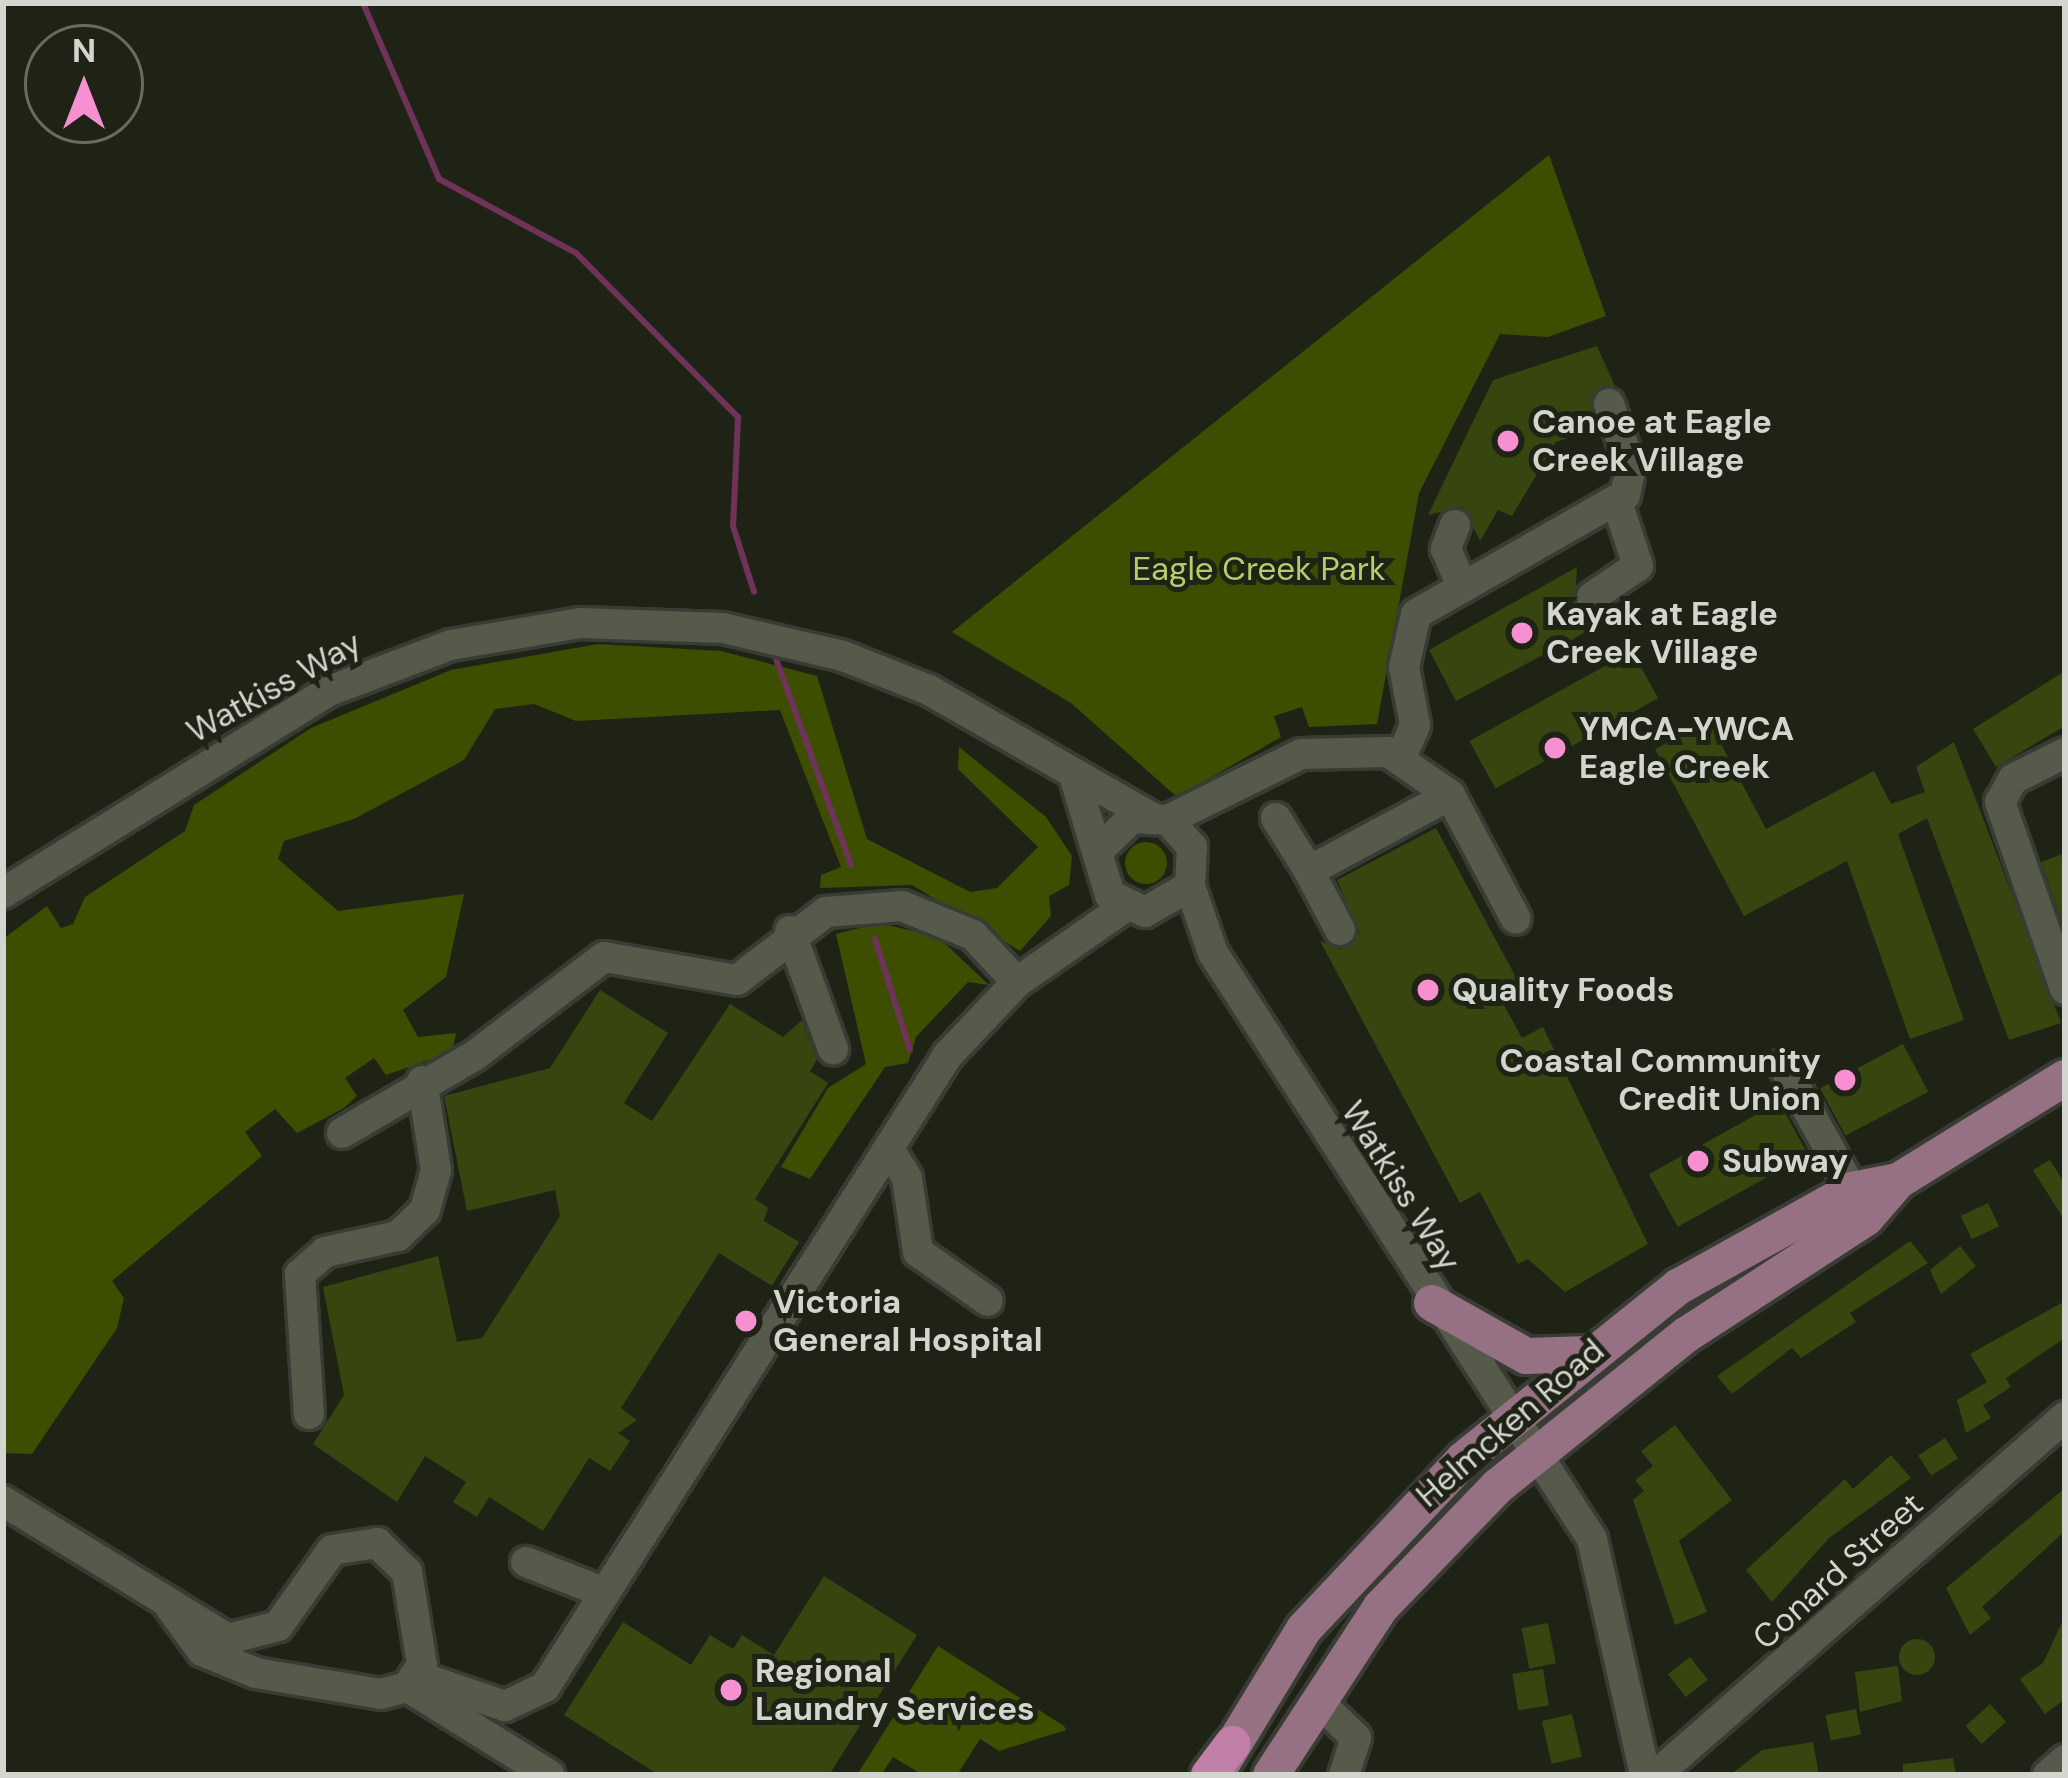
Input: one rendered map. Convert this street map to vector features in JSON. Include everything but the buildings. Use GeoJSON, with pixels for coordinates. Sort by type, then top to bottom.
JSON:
{"type":"FeatureCollection","features":[{"type":"Feature","properties":{"kind":"main road","name":"Helmcken Road"},"geometry":{"type":"LineString","coordinates":[[1271,1775],[1381,1606],[1535,1454],[1730,1303],[1866,1218],[1898,1180],[2065,1078]]}},
{"type":"Feature","properties":{"kind":"main road","name":"Helmcken Road"},"geometry":{"type":"LineString","coordinates":[[1219,1765],[1355,1569],[1510,1420],[1678,1287],[1852,1190],[1898,1180]]}},
{"type":"Feature","properties":{"kind":"main road"},"geometry":{"type":"LineString","coordinates":[[1432,1303],[1526,1356],[1589,1354]]}},
{"type":"Feature","properties":{"kind":"street"},"geometry":{"type":"LineString","coordinates":[[1592,597],[1638,566],[1617,502],[1631,467],[1610,404]]}},
{"type":"Feature","properties":{"kind":"street"},"geometry":{"type":"LineString","coordinates":[[1401,757],[1415,725],[1404,678],[1412,622],[1461,585],[1617,502]]}},
{"type":"Feature","properties":{"kind":"street"},"geometry":{"type":"LineString","coordinates":[[1454,526],[1446,549],[1461,585]]}},
{"type":"Feature","properties":{"kind":"street","name":"Watkiss Way"},"geometry":{"type":"LineString","coordinates":[[3,893],[329,691],[451,645],[559,626],[698,625],[820,649],[929,690],[1076,782],[1159,818]]}},
{"type":"Feature","properties":{"kind":"street"},"geometry":{"type":"LineString","coordinates":[[1047,957],[1118,825],[1159,818],[1316,749],[1401,757],[1450,796],[1516,919]]}},
{"type":"Feature","properties":{"kind":"street"},"geometry":{"type":"LineString","coordinates":[[2065,753],[2013,778],[2000,802],[2055,926],[2065,989]]}},
{"type":"Feature","properties":{"kind":"street"},"geometry":{"type":"LineString","coordinates":[[1076,782],[1100,865],[1125,907]]}},
{"type":"Feature","properties":{"kind":"street"},"geometry":{"type":"LineString","coordinates":[[170,1607],[202,1652],[256,1672],[370,1694],[412,1682],[494,1705],[528,1701],[602,1592],[701,1462],[828,1261],[948,1055],[1047,957],[1125,907],[1165,908],[1192,876],[1246,783]]}},
{"type":"Feature","properties":{"kind":"street"},"geometry":{"type":"LineString","coordinates":[[1310,871],[1450,796]]}},
{"type":"Feature","properties":{"kind":"street"},"geometry":{"type":"LineString","coordinates":[[1159,818],[1192,876]]}},
{"type":"Feature","properties":{"kind":"street"},"geometry":{"type":"LineString","coordinates":[[1276,818],[1340,930]]}},
{"type":"Feature","properties":{"kind":"street","name":"Watkiss Way"},"geometry":{"type":"LineString","coordinates":[[1192,876],[1213,953]]}},
{"type":"Feature","properties":{"kind":"street"},"geometry":{"type":"LineString","coordinates":[[343,1132],[422,1081],[475,1056],[595,961],[736,980],[790,931],[840,908],[902,906],[973,935],[1017,982]]}},
{"type":"Feature","properties":{"kind":"street","name":"Watkiss Way"},"geometry":{"type":"LineString","coordinates":[[1165,908],[1213,953],[1432,1303],[1535,1454],[1601,1566],[1645,1775]]}},
{"type":"Feature","properties":{"kind":"street"},"geometry":{"type":"LineString","coordinates":[[790,931],[833,1049]]}},
{"type":"Feature","properties":{"kind":"street"},"geometry":{"type":"LineString","coordinates":[[1783,1065],[1852,1190]]}},
{"type":"Feature","properties":{"kind":"street"},"geometry":{"type":"LineString","coordinates":[[309,1414],[300,1274],[326,1252],[398,1236],[425,1210],[436,1170],[422,1081]]}},
{"type":"Feature","properties":{"kind":"street"},"geometry":{"type":"LineString","coordinates":[[889,1150],[907,1178],[918,1252],[988,1301]]}},
{"type":"Feature","properties":{"kind":"street","name":"Conard Street"},"geometry":{"type":"LineString","coordinates":[[1656,1775],[2065,1417]]}},
{"type":"Feature","properties":{"kind":"street"},"geometry":{"type":"LineString","coordinates":[[3,1501],[170,1607],[239,1640],[269,1632],[332,1550],[385,1547],[407,1572],[423,1644],[412,1682]]}},
{"type":"Feature","properties":{"kind":"street"},"geometry":{"type":"LineString","coordinates":[[526,1562],[602,1592]]}},
{"type":"Feature","properties":{"kind":"street"},"geometry":{"type":"LineString","coordinates":[[412,1682],[549,1775]]}},
{"type":"Feature","properties":{"kind":"street"},"geometry":{"type":"LineString","coordinates":[[1317,1700],[1356,1738],[1343,1775]]}},
{"type":"Feature","properties":{"kind":"street"},"geometry":{"type":"LineString","coordinates":[[2048,1775],[2065,1760]]}},
{"type":"Feature","properties":{"kind":"green space","name":"Eagle Creek Park"},"geometry":{"type":"Polygon","coordinates":[[[1549,155],[1606,316],[1548,337],[1500,334],[1419,493],[1377,724],[1309,727],[1302,707],[1274,716],[1281,737],[1177,797],[1071,703],[952,632],[1549,155]]]}},
{"type":"Feature","properties":{"kind":"green space"},"geometry":{"type":"Polygon","coordinates":[[[598,644],[721,651],[817,676],[867,839],[970,892],[997,888],[1038,847],[958,769],[959,747],[1046,817],[1072,856],[1069,885],[1049,896],[1051,916],[1020,951],[912,885],[820,888],[821,875],[841,867],[780,710],[576,721],[534,704],[495,709],[464,760],[354,819],[284,841],[278,859],[338,911],[464,894],[446,977],[403,1010],[418,1037],[456,1033],[452,1052],[386,1075],[374,1058],[345,1078],[357,1096],[344,1108],[297,1133],[275,1109],[245,1132],[262,1156],[112,1281],[124,1298],[117,1328],[32,1454],[3,1453],[3,939],[47,906],[61,928],[73,924],[85,897],[185,831],[194,805],[311,728],[451,670],[598,644]]]}},
{"type":"Feature","properties":{"kind":"green space"},"geometry":{"type":"Polygon","coordinates":[[[1146,842],[1161,848],[1167,863],[1161,878],[1146,884],[1131,878],[1125,863],[1131,848],[1146,842]]]}},
{"type":"Feature","properties":{"kind":"green space"},"geometry":{"type":"Polygon","coordinates":[[[879,923],[938,937],[989,985],[968,982],[916,1037],[908,1063],[885,1067],[810,1179],[781,1167],[828,1088],[866,1064],[836,934],[879,923]]]}},
{"type":"Feature","properties":{"kind":"green space"},"geometry":{"type":"Polygon","coordinates":[[[938,1646],[1066,1730],[999,1751],[980,1739],[957,1775],[923,1775],[893,1757],[881,1775],[857,1775],[938,1646]]]}},
{"type":"Feature","properties":{"kind":"waterway"},"geometry":{"type":"LineString","coordinates":[[363,3],[439,179],[576,253],[738,417],[733,526],[754,592]]}},
{"type":"Feature","properties":{"kind":"waterway"},"geometry":{"type":"LineString","coordinates":[[775,656],[851,865]]}},
{"type":"Feature","properties":{"kind":"waterway"},"geometry":{"type":"LineString","coordinates":[[875,939],[910,1050]]}},
{"type":"Feature","properties":{"kind":"place","name":"Canoe at Eagle Creek Village"},"geometry":{"type":"Point","coordinates":[1508,441]}},
{"type":"Feature","properties":{"kind":"place","name":"Kayak at Eagle Creek Village"},"geometry":{"type":"Point","coordinates":[1522,633]}},
{"type":"Feature","properties":{"kind":"place","name":"YMCA-YWCA Eagle Creek"},"geometry":{"type":"Point","coordinates":[1555,748]}},
{"type":"Feature","properties":{"kind":"place","name":"Quality Foods"},"geometry":{"type":"Point","coordinates":[1428,990]}},
{"type":"Feature","properties":{"kind":"place","name":"Coastal Community Credit Union"},"geometry":{"type":"Point","coordinates":[1845,1080]}},
{"type":"Feature","properties":{"kind":"place","name":"Subway"},"geometry":{"type":"Point","coordinates":[1698,1161]}},
{"type":"Feature","properties":{"kind":"place","name":"Victoria General Hospital"},"geometry":{"type":"Point","coordinates":[746,1321]}},
{"type":"Feature","properties":{"kind":"place","name":"Regional Laundry Services"},"geometry":{"type":"Point","coordinates":[731,1690]}}]}
